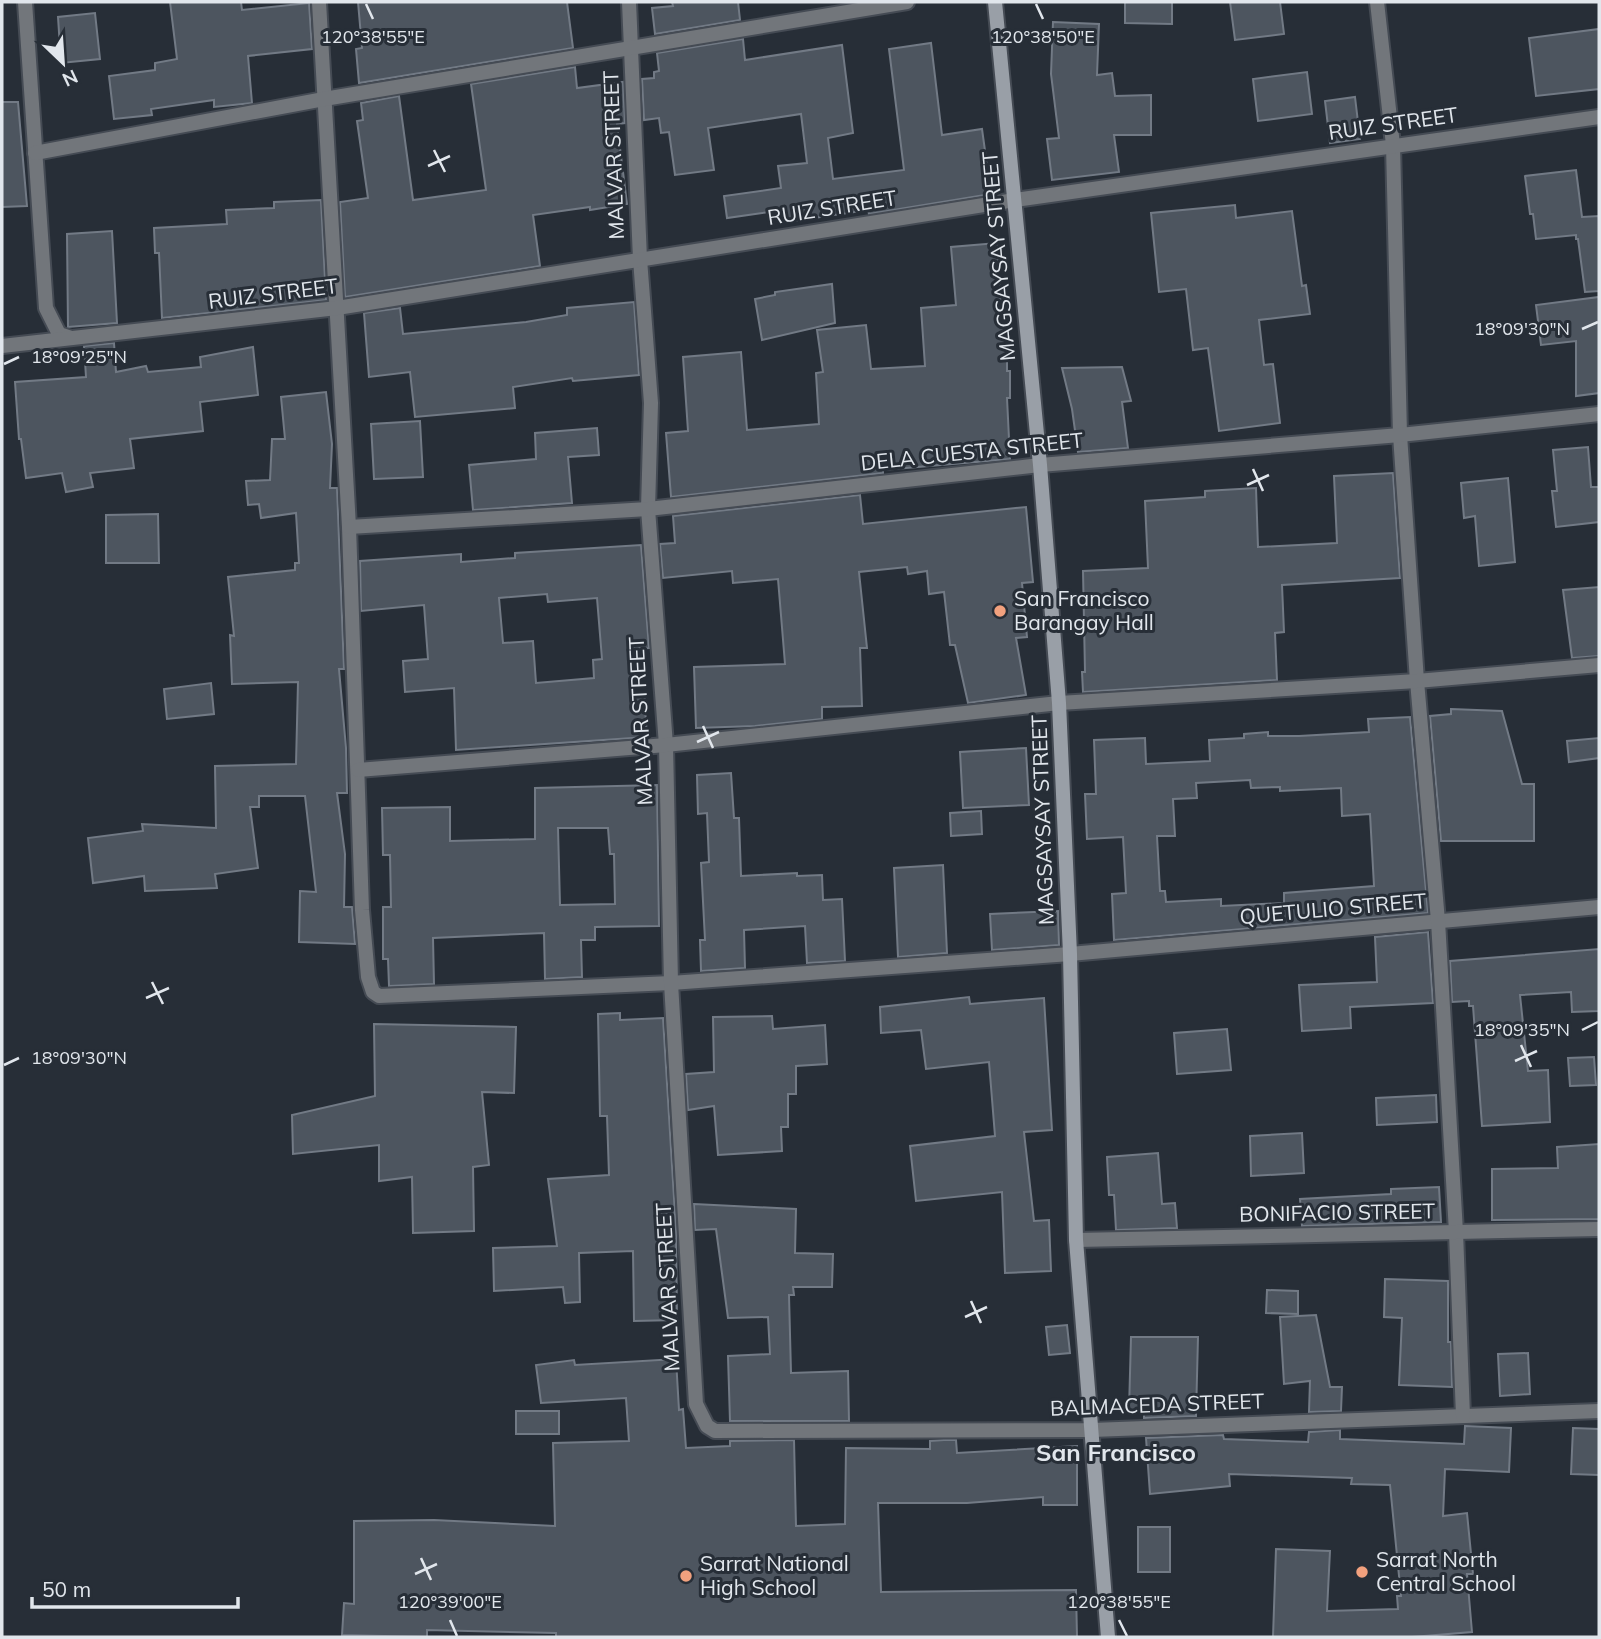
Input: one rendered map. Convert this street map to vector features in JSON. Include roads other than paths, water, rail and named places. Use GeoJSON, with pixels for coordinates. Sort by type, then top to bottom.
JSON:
{"type":"FeatureCollection","features":[{"type":"Feature","properties":{"kind":"main road","name":"MAGSAYSAY STREET"},"geometry":{"type":"LineString","coordinates":[[995,2],[1040,465],[1059,703],[1070,954],[1076,1240],[1108,1637]]}},
{"type":"Feature","properties":{"kind":"street"},"geometry":{"type":"LineString","coordinates":[[25,2],[47,308],[60,334],[72,338]]}},
{"type":"Feature","properties":{"kind":"street"},"geometry":{"type":"LineString","coordinates":[[318,2],[349,527],[358,770],[666,745],[1059,703],[1416,681],[1599,665]]}},
{"type":"Feature","properties":{"kind":"street","name":"MALVAR STREET"},"geometry":{"type":"LineString","coordinates":[[629,2],[639,259],[651,403],[648,509],[666,745],[671,983],[696,1404],[707,1426],[715,1431]]}},
{"type":"Feature","properties":{"kind":"street"},"geometry":{"type":"LineString","coordinates":[[35,153],[324,99],[906,2]]}},
{"type":"Feature","properties":{"kind":"street"},"geometry":{"type":"LineString","coordinates":[[1377,2],[1393,145],[1400,435],[1416,681],[1437,921],[1456,1232],[1463,1416]]}},
{"type":"Feature","properties":{"kind":"street","name":"RUIZ STREET"},"geometry":{"type":"LineString","coordinates":[[2,346],[337,308],[1015,200],[1599,117]]}},
{"type":"Feature","properties":{"kind":"street","name":"DELA CUESTA STREET"},"geometry":{"type":"LineString","coordinates":[[349,527],[648,509],[1040,465],[1400,435],[1599,414]]}},
{"type":"Feature","properties":{"kind":"street","name":"QUETULIO STREET"},"geometry":{"type":"LineString","coordinates":[[358,770],[362,909],[368,977],[373,992],[379,996],[671,983],[1070,954],[1599,907]]}},
{"type":"Feature","properties":{"kind":"street","name":"BONIFACIO STREET"},"geometry":{"type":"LineString","coordinates":[[1076,1240],[1599,1229]]}},
{"type":"Feature","properties":{"kind":"street","name":"BALMACEDA STREET"},"geometry":{"type":"LineString","coordinates":[[715,1431],[1092,1430],[1599,1411]]}},
{"type":"Feature","properties":{"kind":"place","name":"San Francisco Barangay Hall"},"geometry":{"type":"Point","coordinates":[1000,611]}},
{"type":"Feature","properties":{"kind":"place","name":"Sarrat North Central School"},"geometry":{"type":"Point","coordinates":[1362,1572]}},
{"type":"Feature","properties":{"kind":"place","name":"Sarrat National High School"},"geometry":{"type":"Point","coordinates":[686,1576]}},
{"type":"Feature","properties":{"kind":"district","name":"San Francisco"},"geometry":{"type":"Point","coordinates":[1116,1453]}}]}
